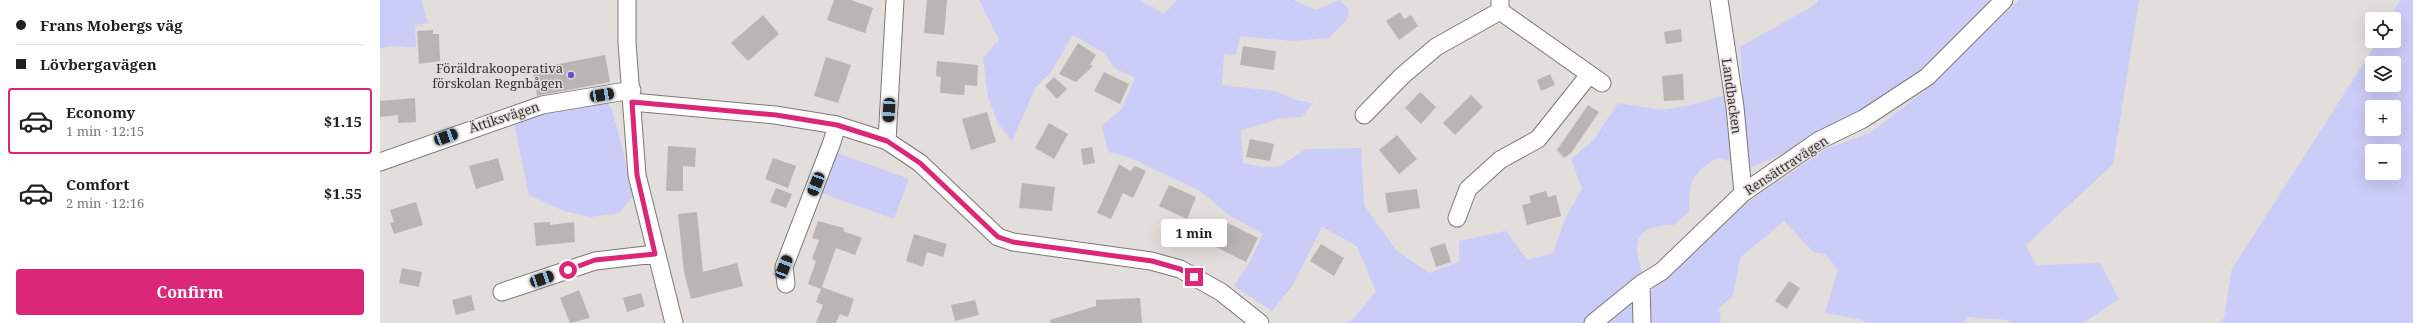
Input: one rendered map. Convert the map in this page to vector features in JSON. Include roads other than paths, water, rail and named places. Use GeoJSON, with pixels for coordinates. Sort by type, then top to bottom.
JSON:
{"type":"FeatureCollection","features":[{"type":"Feature","properties":{"kind":"street"},"geometry":{"type":"LineString","coordinates":[[627,0],[627,43],[637,175],[655,254],[674,323]]}},
{"type":"Feature","properties":{"kind":"street"},"geometry":{"type":"LineString","coordinates":[[887,141],[895,0]]}},
{"type":"Feature","properties":{"kind":"street","name":"Landbacken"},"geometry":{"type":"LineString","coordinates":[[1719,0],[1736,108],[1743,193]]}},
{"type":"Feature","properties":{"kind":"street","name":"Rensättravägen"},"geometry":{"type":"LineString","coordinates":[[1593,323],[1641,284],[1662,272],[1743,193],[1818,141],[1863,119],[1927,78],[2004,0]]}},
{"type":"Feature","properties":{"kind":"street"},"geometry":{"type":"LineString","coordinates":[[1364,115],[1402,76],[1436,47],[1500,6],[1596,79],[1538,139],[1500,160],[1468,189],[1457,218]]}},
{"type":"Feature","properties":{"kind":"street","name":"Ättiksvägen"},"geometry":{"type":"LineString","coordinates":[[380,162],[542,105],[632,96],[776,115],[837,125],[887,141],[920,163],[998,237],[1013,242],[1152,261],[1180,269],[1222,292],[1260,323]]}},
{"type":"Feature","properties":{"kind":"street"},"geometry":{"type":"LineString","coordinates":[[786,284],[784,267],[832,142],[837,125]]}},
{"type":"Feature","properties":{"kind":"street"},"geometry":{"type":"LineString","coordinates":[[502,292],[595,260],[655,254]]}},
{"type":"Feature","properties":{"kind":"street"},"geometry":{"type":"LineString","coordinates":[[1641,284],[1642,323]]}},
{"type":"Feature","properties":{"kind":"place","name":"Föräldrakooperativa förskolan Regnbågen"},"geometry":{"type":"Point","coordinates":[571,75]}}]}
